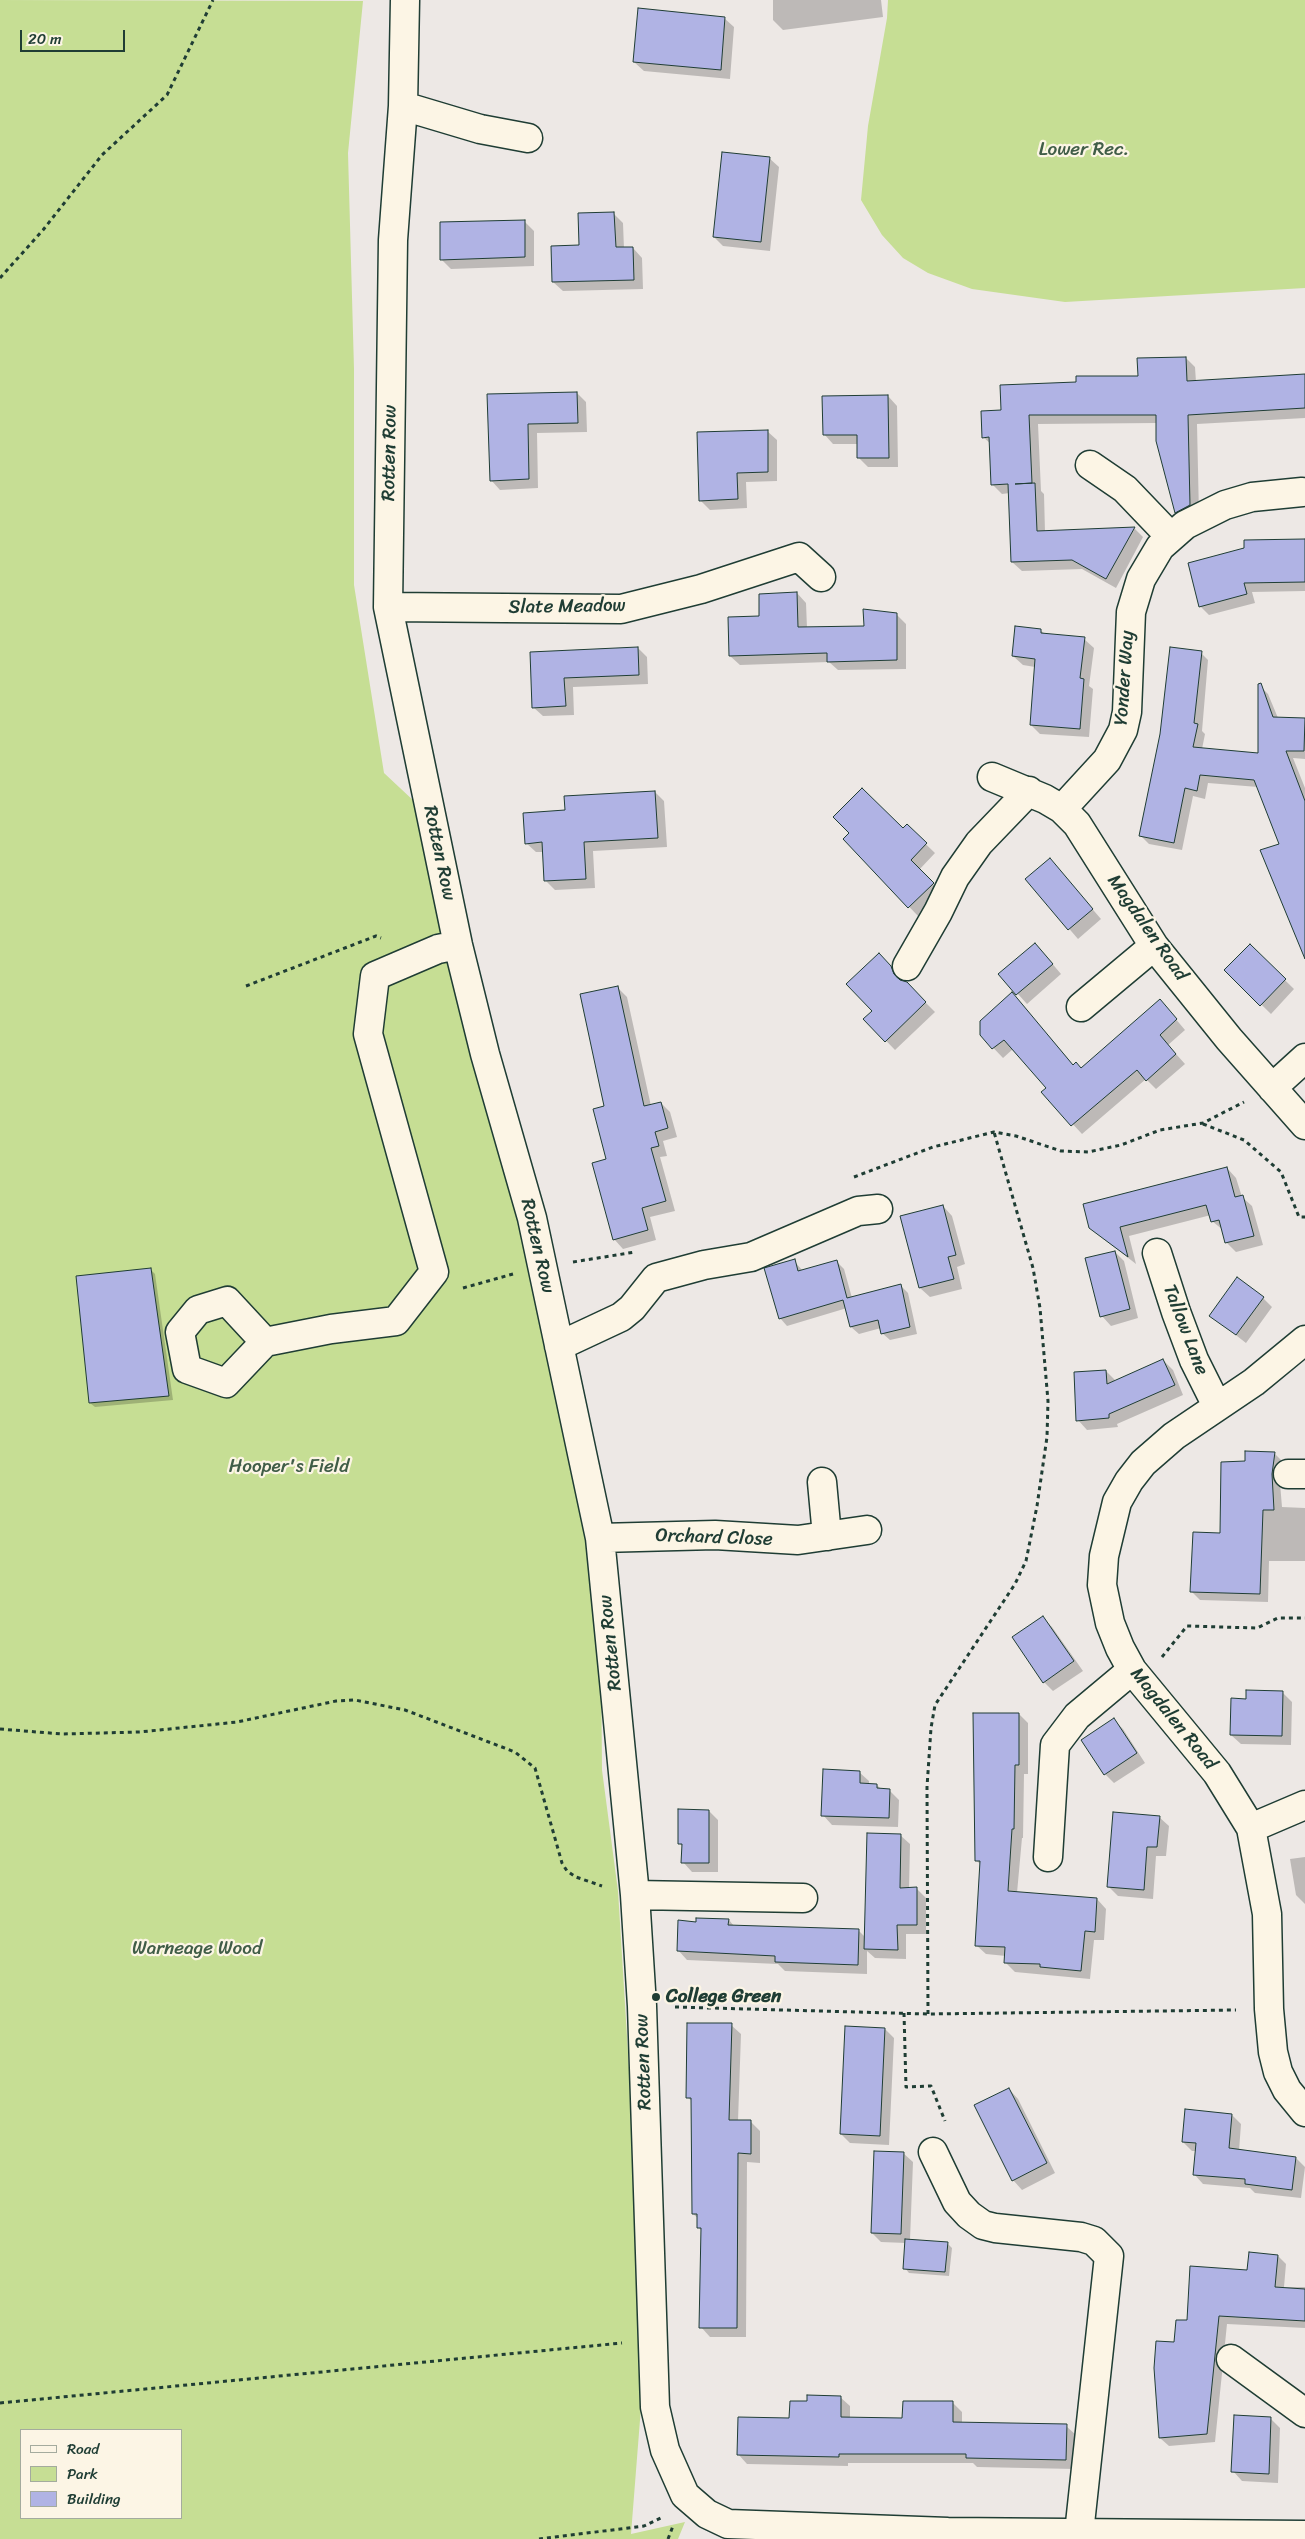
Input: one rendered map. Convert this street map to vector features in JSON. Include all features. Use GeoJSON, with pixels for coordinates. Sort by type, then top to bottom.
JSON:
{"type":"FeatureCollection","features":[{"type":"Feature","properties":{"kind":"street","name":"Rotten Row"},"geometry":{"type":"LineString","coordinates":[[405,0],[403,106],[393,240],[388,607],[458,945],[532,1218],[600,1538],[635,1895],[642,2006],[655,2408],[665,2450],[673,2473],[685,2495]]}},
{"type":"Feature","properties":{"kind":"street"},"geometry":{"type":"LineString","coordinates":[[403,106],[480,129],[528,138]]}},
{"type":"Feature","properties":{"kind":"street"},"geometry":{"type":"LineString","coordinates":[[1090,465],[1125,488],[1170,536]]}},
{"type":"Feature","properties":{"kind":"street","name":"Yonder Way"},"geometry":{"type":"LineString","coordinates":[[1062,809],[1107,760],[1123,730],[1127,712],[1128,632],[1134,595],[1152,559],[1170,536],[1185,525],[1225,505],[1252,497],[1302,492]]}},
{"type":"Feature","properties":{"kind":"street","name":"Slate Meadow"},"geometry":{"type":"LineString","coordinates":[[388,607],[621,609],[701,589],[799,557],[821,577]]}},
{"type":"Feature","properties":{"kind":"street","name":"Magdalen Road"},"geometry":{"type":"LineString","coordinates":[[992,777],[1029,791],[1062,809],[1077,824],[1093,846],[1154,946],[1305,1125]]}},
{"type":"Feature","properties":{"kind":"street"},"geometry":{"type":"LineString","coordinates":[[906,966],[938,912],[955,876],[979,843],[1029,791]]}},
{"type":"Feature","properties":{"kind":"street"},"geometry":{"type":"LineString","coordinates":[[265,1342],[331,1329],[396,1321],[434,1272],[368,1034],[375,976],[438,949],[458,945]]}},
{"type":"Feature","properties":{"kind":"street"},"geometry":{"type":"LineString","coordinates":[[1081,1007],[1154,946]]}},
{"type":"Feature","properties":{"kind":"street"},"geometry":{"type":"LineString","coordinates":[[1272,1088],[1305,1058]]}},
{"type":"Feature","properties":{"kind":"street"},"geometry":{"type":"LineString","coordinates":[[559,1346],[621,1317],[632,1308],[656,1278],[704,1265],[751,1257],[858,1211],[878,1209]]}},
{"type":"Feature","properties":{"kind":"street","name":"Tallow Lane"},"geometry":{"type":"LineString","coordinates":[[1157,1253],[1194,1360],[1217,1406]]}},
{"type":"Feature","properties":{"kind":"street","name":"Magdalen Road"},"geometry":{"type":"LineString","coordinates":[[1305,1340],[1254,1382],[1174,1436],[1143,1463],[1129,1480],[1117,1502],[1104,1556],[1102,1585],[1110,1623],[1120,1648],[1137,1677],[1217,1774],[1250,1828],[1266,1914],[1272,2045],[1278,2072],[1287,2090],[1305,2112]]}},
{"type":"Feature","properties":{"kind":"street"},"geometry":{"type":"LineString","coordinates":[[822,1482],[827,1536]]}},
{"type":"Feature","properties":{"kind":"street","name":"Orchard Close"},"geometry":{"type":"LineString","coordinates":[[600,1538],[715,1535],[798,1540],[867,1530]]}},
{"type":"Feature","properties":{"kind":"street"},"geometry":{"type":"LineString","coordinates":[[1048,1857],[1055,1745],[1077,1716],[1137,1677]]}},
{"type":"Feature","properties":{"kind":"street"},"geometry":{"type":"LineString","coordinates":[[1250,1828],[1305,1804]]}},
{"type":"Feature","properties":{"kind":"street"},"geometry":{"type":"LineString","coordinates":[[635,1895],[804,1898]]}},
{"type":"Feature","properties":{"kind":"street"},"geometry":{"type":"LineString","coordinates":[[933,2152],[957,2202],[969,2215],[983,2225],[995,2228],[1081,2237],[1094,2241],[1108,2256],[1079,2533]]}},
{"type":"Feature","properties":{"kind":"street"},"geometry":{"type":"LineString","coordinates":[[1231,2359],[1305,2414]]}},
{"type":"Feature","properties":{"kind":"street"},"geometry":{"type":"LineString","coordinates":[[685,2495],[708,2514],[728,2524],[948,2535],[1079,2533],[1305,2536]]}},
{"type":"Feature","properties":{"kind":"path"},"geometry":{"type":"LineString","coordinates":[[0,278],[43,230],[102,155],[167,95],[213,0]]}},
{"type":"Feature","properties":{"kind":"path"},"geometry":{"type":"LineString","coordinates":[[246,986],[376,936],[385,940]]}},
{"type":"Feature","properties":{"kind":"path"},"geometry":{"type":"LineString","coordinates":[[1202,1123],[1244,1140],[1281,1172],[1299,1217],[1305,1217]]}},
{"type":"Feature","properties":{"kind":"path"},"geometry":{"type":"LineString","coordinates":[[928,2014],[927,1787],[930,1728],[935,1705],[1015,1584],[1026,1561],[1037,1506],[1047,1437],[1047,1372],[1038,1300],[1032,1268],[994,1132]]}},
{"type":"Feature","properties":{"kind":"path"},"geometry":{"type":"LineString","coordinates":[[1137,1677],[1187,1626],[1257,1628],[1278,1618],[1305,1618]]}},
{"type":"Feature","properties":{"kind":"path"},"geometry":{"type":"LineString","coordinates":[[0,1729],[62,1734],[140,1732],[237,1722],[336,1701],[355,1700],[404,1710],[506,1748],[529,1763],[535,1768],[562,1863],[567,1871],[587,1882],[635,1895]]}},
{"type":"Feature","properties":{"kind":"path"},"geometry":{"type":"LineString","coordinates":[[642,2006],[928,2014],[1269,2009]]}},
{"type":"Feature","properties":{"kind":"path"},"geometry":{"type":"LineString","coordinates":[[904,2013],[906,2087],[931,2086],[948,2130],[933,2152]]}},
{"type":"Feature","properties":{"kind":"path"},"geometry":{"type":"LineString","coordinates":[[0,2403],[654,2340]]}},
{"type":"Feature","properties":{"kind":"path"},"geometry":{"type":"LineString","coordinates":[[539,2539],[644,2526],[665,2516],[685,2495]]}},
{"type":"Feature","properties":{"kind":"green space"},"geometry":{"type":"Polygon","coordinates":[[[0,0],[363,1],[348,153],[354,369],[354,585],[384,773],[431,817],[600,1538],[602,1770],[618,1891],[646,2344],[631,2534],[685,2522],[678,2539],[0,2539],[0,0]]]}},
{"type":"Feature","properties":{"kind":"green space","name":"Lower Rec."},"geometry":{"type":"Polygon","coordinates":[[[888,0],[1305,0],[1305,288],[1065,302],[972,289],[928,273],[903,258],[882,235],[861,200],[868,126],[887,18],[888,0]]]}},
{"type":"Feature","properties":{"kind":"building"},"geometry":{"type":"Polygon","coordinates":[[[638,8],[725,17],[721,70],[633,62],[638,8]]]}},
{"type":"Feature","properties":{"kind":"building"},"geometry":{"type":"Polygon","coordinates":[[[722,152],[770,157],[761,242],[713,237],[722,152]]]}},
{"type":"Feature","properties":{"kind":"building"},"geometry":{"type":"Polygon","coordinates":[[[614,212],[616,247],[633,247],[634,280],[552,282],[551,246],[579,245],[578,213],[614,212]]]}},
{"type":"Feature","properties":{"kind":"building"},"geometry":{"type":"Polygon","coordinates":[[[525,220],[525,257],[440,260],[440,222],[525,220]]]}},
{"type":"Feature","properties":{"kind":"building"},"geometry":{"type":"Polygon","coordinates":[[[1186,357],[1187,381],[1305,374],[1305,408],[1188,415],[1190,505],[1175,513],[1156,441],[1156,415],[1029,415],[1032,483],[1015,484],[1035,483],[1037,531],[1135,527],[1106,579],[1072,560],[1011,562],[1008,484],[991,485],[989,437],[982,438],[981,411],[1001,410],[1000,385],[1076,382],[1076,376],[1138,376],[1137,358],[1186,357]]]}},
{"type":"Feature","properties":{"kind":"building"},"geometry":{"type":"Polygon","coordinates":[[[577,392],[578,423],[528,424],[529,479],[490,481],[487,394],[577,392]]]}},
{"type":"Feature","properties":{"kind":"building"},"geometry":{"type":"Polygon","coordinates":[[[888,395],[889,458],[857,458],[857,435],[823,435],[822,396],[888,395]]]}},
{"type":"Feature","properties":{"kind":"building"},"geometry":{"type":"Polygon","coordinates":[[[768,430],[768,472],[737,473],[738,499],[699,501],[697,432],[768,430]]]}},
{"type":"Feature","properties":{"kind":"building"},"geometry":{"type":"Polygon","coordinates":[[[1305,539],[1305,582],[1244,583],[1247,594],[1199,607],[1188,563],[1244,548],[1244,540],[1305,539]]]}},
{"type":"Feature","properties":{"kind":"building"},"geometry":{"type":"Polygon","coordinates":[[[797,592],[798,627],[864,626],[863,609],[897,613],[897,660],[827,662],[827,653],[729,656],[728,617],[759,616],[759,594],[797,592]]]}},
{"type":"Feature","properties":{"kind":"building"},"geometry":{"type":"Polygon","coordinates":[[[1015,626],[1041,629],[1041,633],[1085,637],[1080,678],[1084,679],[1080,729],[1030,725],[1035,659],[1012,656],[1015,626]]]}},
{"type":"Feature","properties":{"kind":"building"},"geometry":{"type":"Polygon","coordinates":[[[638,647],[639,675],[564,678],[566,706],[532,708],[530,652],[638,647]]]}},
{"type":"Feature","properties":{"kind":"building"},"geometry":{"type":"Polygon","coordinates":[[[1170,647],[1202,651],[1194,723],[1198,724],[1193,747],[1258,753],[1258,684],[1261,683],[1273,717],[1305,718],[1304,751],[1286,751],[1305,801],[1305,959],[1260,850],[1279,844],[1254,780],[1200,775],[1197,791],[1185,788],[1174,843],[1139,836],[1160,734],[1170,647]]]}},
{"type":"Feature","properties":{"kind":"building"},"geometry":{"type":"Polygon","coordinates":[[[862,788],[903,828],[907,824],[927,843],[911,860],[934,883],[908,908],[843,839],[849,833],[833,817],[862,788]]]}},
{"type":"Feature","properties":{"kind":"building"},"geometry":{"type":"Polygon","coordinates":[[[655,791],[658,838],[584,842],[586,879],[544,881],[542,842],[525,844],[523,813],[565,810],[564,796],[655,791]]]}},
{"type":"Feature","properties":{"kind":"building"},"geometry":{"type":"Polygon","coordinates":[[[1050,858],[1093,909],[1068,930],[1025,879],[1050,858]]]}},
{"type":"Feature","properties":{"kind":"building"},"geometry":{"type":"Polygon","coordinates":[[[1035,943],[1053,964],[1016,995],[998,974],[1035,943]]]}},
{"type":"Feature","properties":{"kind":"building"},"geometry":{"type":"Polygon","coordinates":[[[1250,944],[1286,979],[1260,1006],[1224,970],[1250,944]]]}},
{"type":"Feature","properties":{"kind":"building"},"geometry":{"type":"Polygon","coordinates":[[[879,953],[891,966],[894,974],[900,980],[907,982],[926,1002],[885,1042],[863,1019],[872,1011],[846,984],[879,953]]]}},
{"type":"Feature","properties":{"kind":"building"},"geometry":{"type":"Polygon","coordinates":[[[618,986],[644,1106],[661,1102],[668,1128],[655,1132],[659,1146],[651,1148],[666,1201],[642,1208],[648,1230],[613,1240],[592,1163],[606,1159],[593,1109],[604,1106],[580,994],[618,986]]]}},
{"type":"Feature","properties":{"kind":"building"},"geometry":{"type":"Polygon","coordinates":[[[1012,992],[1073,1065],[1076,1062],[1081,1068],[1160,999],[1177,1019],[1160,1035],[1176,1054],[1146,1081],[1137,1070],[1071,1126],[1041,1092],[1046,1088],[1004,1040],[992,1049],[980,1035],[980,1021],[1012,992]]]}},
{"type":"Feature","properties":{"kind":"building"},"geometry":{"type":"Polygon","coordinates":[[[1227,1167],[1235,1197],[1243,1195],[1254,1236],[1225,1243],[1219,1220],[1211,1222],[1206,1205],[1120,1227],[1128,1257],[1089,1228],[1083,1204],[1227,1167]]]}},
{"type":"Feature","properties":{"kind":"building"},"geometry":{"type":"Polygon","coordinates":[[[943,1205],[956,1255],[948,1257],[954,1279],[919,1288],[900,1216],[943,1205]]]}},
{"type":"Feature","properties":{"kind":"building"},"geometry":{"type":"Polygon","coordinates":[[[1115,1251],[1130,1309],[1100,1317],[1085,1258],[1115,1251]]]}},
{"type":"Feature","properties":{"kind":"building"},"geometry":{"type":"Polygon","coordinates":[[[795,1259],[798,1271],[837,1260],[847,1298],[901,1284],[910,1327],[881,1334],[878,1320],[850,1327],[843,1300],[779,1319],[764,1268],[795,1259]]]}},
{"type":"Feature","properties":{"kind":"building"},"geometry":{"type":"Polygon","coordinates":[[[151,1268],[169,1396],[89,1403],[76,1276],[151,1268]]]}},
{"type":"Feature","properties":{"kind":"building"},"geometry":{"type":"Polygon","coordinates":[[[1237,1277],[1264,1297],[1236,1335],[1209,1316],[1237,1277]]]}},
{"type":"Feature","properties":{"kind":"building"},"geometry":{"type":"Polygon","coordinates":[[[1163,1359],[1175,1385],[1109,1414],[1109,1418],[1076,1421],[1074,1372],[1106,1370],[1107,1384],[1163,1359]]]}},
{"type":"Feature","properties":{"kind":"building"},"geometry":{"type":"Polygon","coordinates":[[[1245,1451],[1275,1452],[1272,1474],[1274,1510],[1263,1510],[1260,1594],[1190,1592],[1193,1532],[1220,1533],[1221,1462],[1245,1461],[1245,1451]]]}},
{"type":"Feature","properties":{"kind":"building"},"geometry":{"type":"Polygon","coordinates":[[[1043,1616],[1074,1661],[1043,1683],[1012,1637],[1043,1616]]]}},
{"type":"Feature","properties":{"kind":"building"},"geometry":{"type":"Polygon","coordinates":[[[1246,1690],[1283,1691],[1282,1736],[1230,1735],[1231,1698],[1246,1699],[1246,1690]]]}},
{"type":"Feature","properties":{"kind":"building"},"geometry":{"type":"Polygon","coordinates":[[[973,1713],[1019,1713],[1019,1765],[1015,1765],[1014,1829],[1012,1829],[1008,1891],[1097,1898],[1095,1932],[1085,1931],[1081,1971],[1040,1967],[1040,1964],[1004,1963],[1005,1947],[975,1946],[980,1861],[975,1861],[973,1713]]]}},
{"type":"Feature","properties":{"kind":"building"},"geometry":{"type":"Polygon","coordinates":[[[1114,1718],[1137,1753],[1104,1775],[1081,1740],[1114,1718]]]}},
{"type":"Feature","properties":{"kind":"building"},"geometry":{"type":"Polygon","coordinates":[[[823,1769],[860,1771],[860,1783],[877,1784],[877,1788],[890,1789],[889,1818],[821,1816],[823,1769]]]}},
{"type":"Feature","properties":{"kind":"building"},"geometry":{"type":"Polygon","coordinates":[[[678,1809],[709,1810],[709,1863],[681,1863],[682,1844],[678,1844],[678,1809]]]}},
{"type":"Feature","properties":{"kind":"building"},"geometry":{"type":"Polygon","coordinates":[[[1113,1812],[1160,1816],[1157,1847],[1147,1847],[1144,1890],[1107,1887],[1113,1812]]]}},
{"type":"Feature","properties":{"kind":"building"},"geometry":{"type":"Polygon","coordinates":[[[867,1833],[901,1834],[900,1888],[917,1887],[917,1925],[897,1925],[898,1950],[864,1949],[867,1833]]]}},
{"type":"Feature","properties":{"kind":"building"},"geometry":{"type":"Polygon","coordinates":[[[696,1918],[729,1919],[728,1925],[859,1929],[858,1965],[775,1962],[775,1956],[677,1951],[678,1920],[696,1922],[696,1918]]]}},
{"type":"Feature","properties":{"kind":"building"},"geometry":{"type":"Polygon","coordinates":[[[687,2023],[732,2023],[729,2120],[751,2120],[751,2154],[738,2153],[737,2328],[699,2328],[701,2228],[697,2228],[697,2214],[692,2214],[691,2098],[686,2098],[687,2023]]]}},
{"type":"Feature","properties":{"kind":"building"},"geometry":{"type":"Polygon","coordinates":[[[845,2026],[885,2028],[880,2136],[840,2134],[845,2026]]]}},
{"type":"Feature","properties":{"kind":"building"},"geometry":{"type":"Polygon","coordinates":[[[1009,2088],[1047,2163],[1012,2181],[974,2105],[1009,2088]]]}},
{"type":"Feature","properties":{"kind":"building"},"geometry":{"type":"Polygon","coordinates":[[[1185,2109],[1232,2114],[1229,2148],[1296,2157],[1292,2190],[1245,2184],[1245,2179],[1193,2175],[1196,2143],[1182,2142],[1185,2109]]]}},
{"type":"Feature","properties":{"kind":"building"},"geometry":{"type":"Polygon","coordinates":[[[874,2151],[904,2152],[901,2234],[871,2233],[874,2151]]]}},
{"type":"Feature","properties":{"kind":"building"},"geometry":{"type":"Polygon","coordinates":[[[905,2239],[948,2242],[945,2272],[903,2269],[905,2239]]]}},
{"type":"Feature","properties":{"kind":"building"},"geometry":{"type":"Polygon","coordinates":[[[1249,2252],[1278,2255],[1275,2287],[1305,2289],[1305,2321],[1219,2316],[1207,2434],[1159,2438],[1154,2368],[1156,2341],[1174,2342],[1176,2320],[1187,2320],[1190,2266],[1247,2270],[1249,2252]]]}},
{"type":"Feature","properties":{"kind":"building"},"geometry":{"type":"Polygon","coordinates":[[[807,2395],[841,2396],[841,2417],[902,2418],[903,2401],[953,2401],[953,2422],[1067,2424],[1066,2460],[966,2458],[966,2454],[839,2454],[839,2457],[737,2455],[738,2417],[789,2418],[790,2401],[807,2401],[807,2395]]]}},
{"type":"Feature","properties":{"kind":"building"},"geometry":{"type":"Polygon","coordinates":[[[1234,2415],[1271,2417],[1269,2474],[1231,2472],[1234,2415]]]}},
{"type":"Feature","properties":{"kind":"place","name":"College Green"},"geometry":{"type":"Point","coordinates":[656,1997]}},
{"type":"Feature","properties":{"kind":"park label","name":"Hooper's Field"},"geometry":{"type":"Point","coordinates":[289,1467]}},
{"type":"Feature","properties":{"kind":"park label","name":"Warneage Wood"},"geometry":{"type":"Point","coordinates":[197,1949]}}]}
